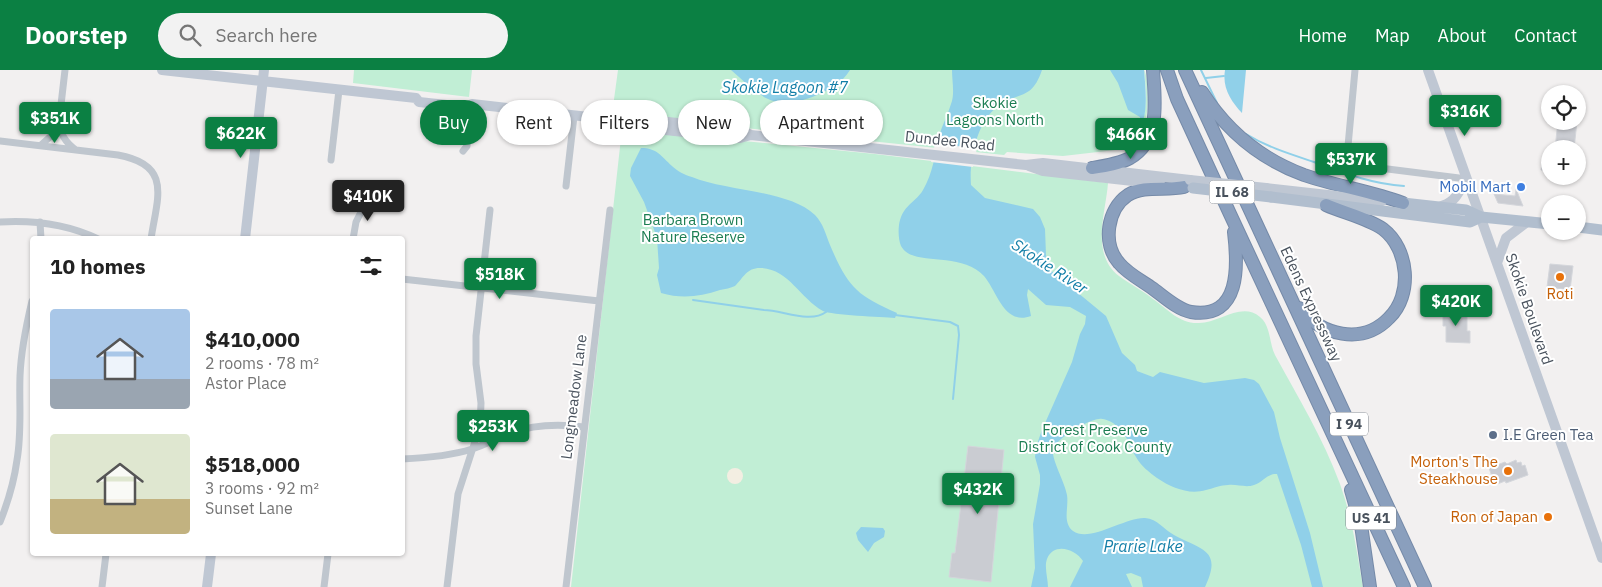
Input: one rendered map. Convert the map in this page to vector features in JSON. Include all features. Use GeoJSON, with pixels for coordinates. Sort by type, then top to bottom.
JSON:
{"type":"FeatureCollection","features":[{"type":"Feature","properties":{"kind":"highway"},"geometry":{"type":"LineString","coordinates":[[1092,168],[1129,159],[1139,152],[1151,136],[1155,108],[1153,70]]}},
{"type":"Feature","properties":{"kind":"highway","name":"I 94"},"geometry":{"type":"LineString","coordinates":[[1167,70],[1177,99],[1340,449],[1361,525],[1370,587]]}},
{"type":"Feature","properties":{"kind":"highway"},"geometry":{"type":"LineString","coordinates":[[1186,70],[1213,110],[1232,131],[1266,156],[1304,174],[1403,203]]}},
{"type":"Feature","properties":{"kind":"highway","name":"Edens Expressway"},"geometry":{"type":"LineString","coordinates":[[1186,70],[1409,552]]}},
{"type":"Feature","properties":{"kind":"highway"},"geometry":{"type":"LineString","coordinates":[[1189,185],[1169,190],[1149,188],[1128,196],[1116,208],[1110,220],[1109,237],[1118,263],[1169,300],[1190,312],[1209,312],[1226,303],[1236,283],[1237,253],[1233,220]]}},
{"type":"Feature","properties":{"kind":"highway"},"geometry":{"type":"LineString","coordinates":[[1290,295],[1305,315],[1319,327],[1339,334],[1358,334],[1374,329],[1389,319],[1398,306],[1404,288],[1405,267],[1398,247],[1383,229],[1326,205]]}},
{"type":"Feature","properties":{"kind":"highway","name":"US 41"},"geometry":{"type":"LineString","coordinates":[[1340,449],[1404,587]]}},
{"type":"Feature","properties":{"kind":"highway"},"geometry":{"type":"LineString","coordinates":[[1409,552],[1425,587]]}},
{"type":"Feature","properties":{"kind":"highway","name":"I 94"},"geometry":{"type":"LineString","coordinates":[[1409,552],[1429,587]]}},
{"type":"Feature","properties":{"kind":"main road","name":"Dundee Road"},"geometry":{"type":"LineString","coordinates":[[162,70],[416,98],[420,102]]}},
{"type":"Feature","properties":{"kind":"main road"},"geometry":{"type":"LineString","coordinates":[[245,236],[264,70]]}},
{"type":"Feature","properties":{"kind":"main road","name":"Skokie Boulevard"},"geometry":{"type":"LineString","coordinates":[[1428,70],[1602,558]]}},
{"type":"Feature","properties":{"kind":"main road","name":"Dundee Road"},"geometry":{"type":"LineString","coordinates":[[487,106],[643,123],[659,121],[741,130],[751,135],[1026,165],[1044,171],[1466,210],[1481,217],[1541,223]]}},
{"type":"Feature","properties":{"kind":"main road","name":"Dundee Road"},"geometry":{"type":"LineString","coordinates":[[1026,165],[1042,163],[1092,168],[1189,185]]}},
{"type":"Feature","properties":{"kind":"main road"},"geometry":{"type":"LineString","coordinates":[[1438,207],[1449,204],[1455,199],[1467,179]]}},
{"type":"Feature","properties":{"kind":"main road","name":"Dundee Road"},"geometry":{"type":"LineString","coordinates":[[1268,192],[1326,205],[1470,222],[1481,217]]}},
{"type":"Feature","properties":{"kind":"main road"},"geometry":{"type":"LineString","coordinates":[[1497,263],[1506,238],[1527,222]]}},
{"type":"Feature","properties":{"kind":"main road"},"geometry":{"type":"LineString","coordinates":[[1586,228],[1602,230]]}},
{"type":"Feature","properties":{"kind":"main road"},"geometry":{"type":"LineString","coordinates":[[207,587],[211,556]]}},
{"type":"Feature","properties":{"kind":"street"},"geometry":{"type":"LineString","coordinates":[[41,145],[51,136],[58,122],[65,70]]}},
{"type":"Feature","properties":{"kind":"street"},"geometry":{"type":"LineString","coordinates":[[1355,70],[1347,157],[1356,165],[1467,179]]}},
{"type":"Feature","properties":{"kind":"street"},"geometry":{"type":"LineString","coordinates":[[331,160],[339,90]]}},
{"type":"Feature","properties":{"kind":"street"},"geometry":{"type":"LineString","coordinates":[[566,186],[574,116]]}},
{"type":"Feature","properties":{"kind":"street"},"geometry":{"type":"LineString","coordinates":[[58,122],[62,135],[69,145],[77,150]]}},
{"type":"Feature","properties":{"kind":"street"},"geometry":{"type":"LineString","coordinates":[[0,141],[132,158],[148,167],[153,173],[158,188],[151,236]]}},
{"type":"Feature","properties":{"kind":"street"},"geometry":{"type":"LineString","coordinates":[[463,151],[467,145]]}},
{"type":"Feature","properties":{"kind":"street"},"geometry":{"type":"LineString","coordinates":[[353,236],[356,222],[367,200]]}},
{"type":"Feature","properties":{"kind":"street"},"geometry":{"type":"LineString","coordinates":[[447,587],[458,494],[472,449],[478,437],[481,415],[476,364],[476,336],[490,210]]}},
{"type":"Feature","properties":{"kind":"street","name":"Longmeadow Lane"},"geometry":{"type":"LineString","coordinates":[[566,587],[610,210]]}},
{"type":"Feature","properties":{"kind":"street"},"geometry":{"type":"LineString","coordinates":[[0,222],[40,222],[68,227],[90,236]]}},
{"type":"Feature","properties":{"kind":"street"},"geometry":{"type":"LineString","coordinates":[[40,222],[41,236]]}},
{"type":"Feature","properties":{"kind":"street"},"geometry":{"type":"LineString","coordinates":[[405,279],[482,286],[599,301]]}},
{"type":"Feature","properties":{"kind":"street"},"geometry":{"type":"LineString","coordinates":[[0,522],[11,493],[18,459],[21,359],[30,309]]}},
{"type":"Feature","properties":{"kind":"street"},"geometry":{"type":"LineString","coordinates":[[405,459],[428,458],[472,449],[529,427],[562,424],[584,427]]}},
{"type":"Feature","properties":{"kind":"street"},"geometry":{"type":"LineString","coordinates":[[102,587],[106,556]]}},
{"type":"Feature","properties":{"kind":"street"},"geometry":{"type":"LineString","coordinates":[[324,587],[328,556]]}},
{"type":"Feature","properties":{"kind":"green space"},"geometry":{"type":"Polygon","coordinates":[[[354,70],[472,70],[469,97],[353,83],[354,70]]]}},
{"type":"Feature","properties":{"kind":"green space","name":"Skokie Lagoons North"},"geometry":{"type":"Polygon","coordinates":[[[618,70],[1142,70],[1143,95],[1138,130],[1128,143],[1135,135],[1140,127],[1145,109],[1144,70],[1147,81],[1148,103],[1145,121],[1138,138],[1124,149],[1063,156],[1007,152],[1004,155],[883,142],[883,100],[760,100],[760,129],[750,128],[750,100],[678,100],[678,121],[668,120],[668,100],[614,100],[618,70]]]}},
{"type":"Feature","properties":{"kind":"green space","name":"Forest Preserve District of Cook County"},"geometry":{"type":"Polygon","coordinates":[[[668,134],[678,135],[678,145],[750,145],[750,142],[760,143],[760,145],[784,145],[875,154],[1108,183],[1103,219],[1102,245],[1110,267],[1119,276],[1174,315],[1192,323],[1207,322],[1246,311],[1253,313],[1264,321],[1275,355],[1318,434],[1340,484],[1351,522],[1363,587],[571,587],[620,145],[668,145],[668,134]]]}},
{"type":"Feature","properties":{"kind":"sand"},"geometry":{"type":"Polygon","coordinates":[[[732,468],[738,468],[743,473],[741,482],[732,484],[727,479],[727,473],[732,468]]]}},
{"type":"Feature","properties":{"kind":"water","name":"Skokie Lagoon #7"},"geometry":{"type":"Polygon","coordinates":[[[731,70],[850,70],[836,85],[802,100],[770,100],[731,70]]]}},
{"type":"Feature","properties":{"kind":"water","name":"Prarie Lake"},"geometry":{"type":"Polygon","coordinates":[[[952,70],[1042,70],[1030,90],[1000,105],[985,120],[973,152],[971,185],[985,198],[1033,209],[1040,217],[1045,229],[1046,255],[1049,269],[1106,316],[1122,353],[1135,365],[1137,371],[1153,377],[1160,372],[1204,383],[1245,378],[1254,380],[1259,384],[1274,412],[1280,438],[1310,533],[1323,587],[1312,587],[1301,545],[1277,474],[1271,475],[1251,486],[1225,485],[1193,492],[1181,490],[1163,482],[1145,469],[1121,431],[1113,423],[1101,419],[1088,422],[1073,430],[1060,440],[1053,449],[1054,459],[1067,495],[1067,519],[1070,527],[1073,531],[1080,534],[1089,534],[1137,519],[1153,520],[1170,533],[1206,552],[1212,565],[1205,587],[1143,587],[1141,577],[1131,573],[1126,574],[1132,587],[1070,587],[1083,561],[1075,553],[1059,549],[1054,550],[1050,554],[1046,562],[1048,587],[1031,587],[1035,568],[1033,524],[1040,484],[1040,475],[1035,457],[1036,447],[1072,362],[1086,316],[1070,307],[1046,305],[1028,289],[1027,295],[1031,316],[1022,318],[1014,316],[1002,305],[984,276],[974,268],[963,263],[916,256],[907,253],[901,246],[899,240],[900,220],[905,210],[920,194],[926,184],[940,132],[952,100],[952,70]]]}},
{"type":"Feature","properties":{"kind":"water"},"geometry":{"type":"Polygon","coordinates":[[[1110,70],[1144,70],[1146,100],[1143,121],[1140,130],[1126,144],[1136,130],[1140,117],[1128,110],[1118,83],[1110,70]]]}},
{"type":"Feature","properties":{"kind":"water"},"geometry":{"type":"Polygon","coordinates":[[[1225,70],[1246,70],[1242,113],[1228,94],[1224,77],[1225,70]]]}},
{"type":"Feature","properties":{"kind":"water"},"geometry":{"type":"Polygon","coordinates":[[[641,148],[655,151],[676,170],[689,176],[706,182],[789,200],[804,207],[815,215],[820,222],[836,259],[848,280],[863,295],[897,313],[895,318],[846,315],[823,311],[780,274],[762,268],[749,271],[735,286],[730,288],[683,297],[661,293],[657,275],[659,268],[657,238],[644,202],[630,176],[631,168],[641,148]]]}},
{"type":"Feature","properties":{"kind":"water"},"geometry":{"type":"Polygon","coordinates":[[[861,527],[883,528],[885,531],[884,537],[874,543],[868,552],[858,540],[856,533],[861,527]]]}},
{"type":"Feature","properties":{"kind":"pier"},"geometry":{"type":"Polygon","coordinates":[[[935,144],[977,148],[973,167],[931,162],[935,144]]]}},
{"type":"Feature","properties":{"kind":"building"},"geometry":{"type":"Polygon","coordinates":[[[1557,130],[1576,130],[1575,140],[1556,140],[1557,130]]]}},
{"type":"Feature","properties":{"kind":"building","name":"Mobil Mart"},"geometry":{"type":"Polygon","coordinates":[[[1517,183],[1526,184],[1525,191],[1516,189],[1517,183]]]}},
{"type":"Feature","properties":{"kind":"building"},"geometry":{"type":"Polygon","coordinates":[[[1516,189],[1523,206],[1498,203],[1494,194],[1515,196],[1516,189]]]}},
{"type":"Feature","properties":{"kind":"building","name":"Roti"},"geometry":{"type":"Polygon","coordinates":[[[1550,264],[1573,266],[1570,290],[1547,287],[1550,264]]]}},
{"type":"Feature","properties":{"kind":"building"},"geometry":{"type":"Polygon","coordinates":[[[1443,312],[1467,312],[1467,331],[1470,331],[1470,343],[1446,342],[1446,326],[1443,326],[1443,312]]]}},
{"type":"Feature","properties":{"kind":"building"},"geometry":{"type":"Polygon","coordinates":[[[968,446],[1004,450],[991,582],[949,577],[952,553],[955,553],[968,446]]]}},
{"type":"Feature","properties":{"kind":"building","name":"Morton's The Steakhouse"},"geometry":{"type":"Polygon","coordinates":[[[1516,460],[1517,463],[1521,462],[1522,466],[1525,465],[1528,475],[1495,485],[1489,468],[1516,460]]]}},
{"type":"Feature","properties":{"kind":"waterway"},"geometry":{"type":"LineString","coordinates":[[1201,70],[1217,103]]}},
{"type":"Feature","properties":{"kind":"waterway"},"geometry":{"type":"LineString","coordinates":[[1206,78],[1224,76]]}},
{"type":"Feature","properties":{"kind":"waterway"},"geometry":{"type":"LineString","coordinates":[[1246,134],[1279,150],[1347,174],[1381,183],[1404,186]]}},
{"type":"Feature","properties":{"kind":"waterway"},"geometry":{"type":"LineString","coordinates":[[693,300],[804,317],[812,317],[826,312]]}},
{"type":"Feature","properties":{"kind":"waterway"},"geometry":{"type":"LineString","coordinates":[[895,315],[950,322],[958,326],[959,335],[953,399]]}},
{"type":"Feature","properties":{"kind":"place","name":"Mobil Mart"},"geometry":{"type":"Point","coordinates":[1521,187]}},
{"type":"Feature","properties":{"kind":"place","name":"Roti"},"geometry":{"type":"Point","coordinates":[1560,277]}},
{"type":"Feature","properties":{"kind":"place","name":"I.E Green Tea"},"geometry":{"type":"Point","coordinates":[1493,435]}},
{"type":"Feature","properties":{"kind":"place","name":"Morton's The Steakhouse"},"geometry":{"type":"Point","coordinates":[1508,471]}},
{"type":"Feature","properties":{"kind":"place","name":"Ron of Japan"},"geometry":{"type":"Point","coordinates":[1548,517]}},
{"type":"Feature","properties":{"kind":"park label","name":"Barbara Brown Nature Reserve"},"geometry":{"type":"Point","coordinates":[693,228]}},
{"type":"Feature","properties":{"kind":"water label","name":"Skokie River"},"geometry":{"type":"Point","coordinates":[1050,266]}}]}
